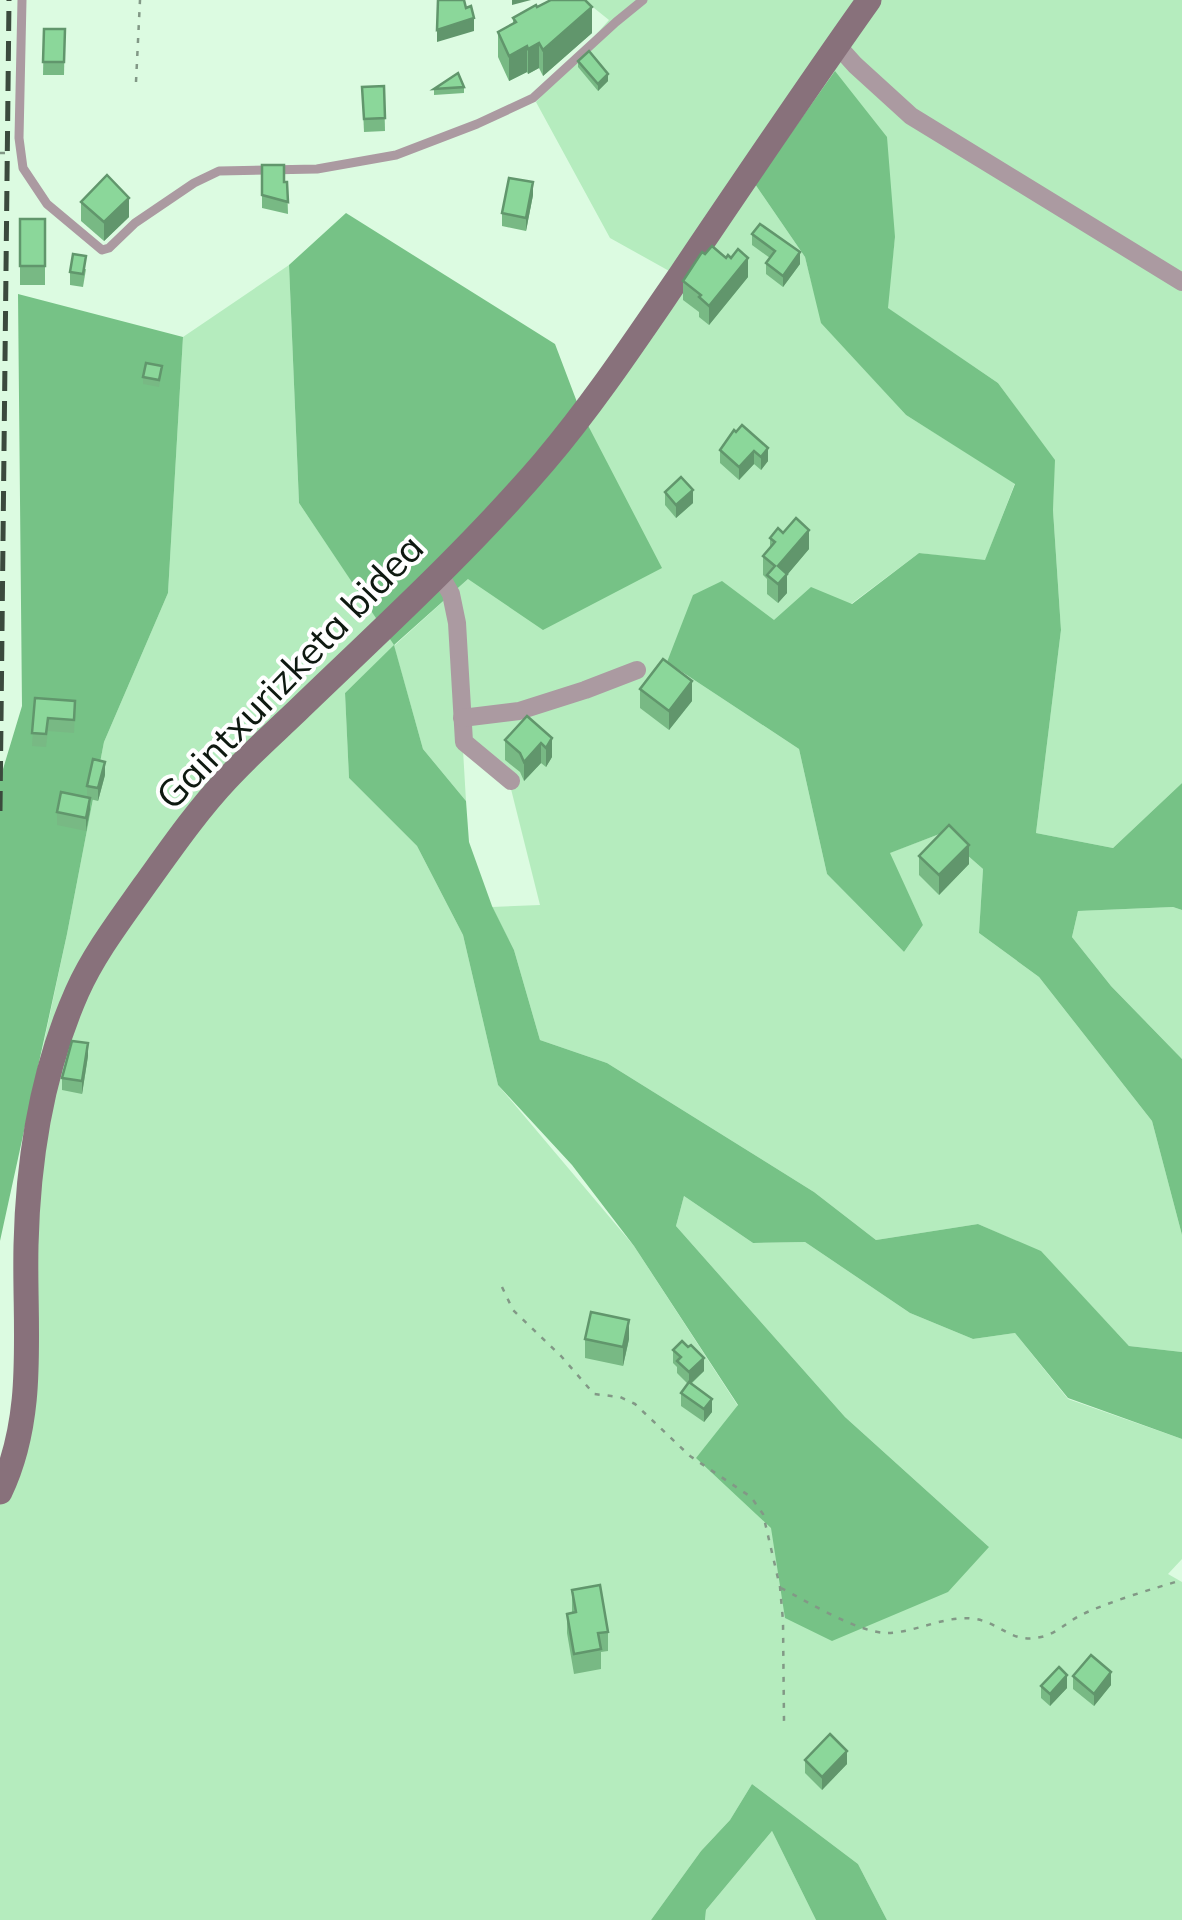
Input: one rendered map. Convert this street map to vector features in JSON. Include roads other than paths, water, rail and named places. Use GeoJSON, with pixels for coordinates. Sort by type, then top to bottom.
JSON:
{"type":"FeatureCollection","features":[{"type":"Feature","properties":{"kind":"main road","name":"Gaintxurizketa bidea"},"geometry":{"type":"LineString","coordinates":[[0,1492],[17,1448],[25,1398],[30,1168],[50,1070],[78,990],[120,920],[173,845],[226,780],[505,506],[585,410],[869,0]]}},
{"type":"Feature","properties":{"kind":"street"},"geometry":{"type":"LineString","coordinates":[[836,46],[912,116],[1182,282]]}},
{"type":"Feature","properties":{"kind":"street"},"geometry":{"type":"LineString","coordinates":[[439,573],[450,594],[457,623],[464,742],[511,781]]}},
{"type":"Feature","properties":{"kind":"street"},"geometry":{"type":"LineString","coordinates":[[462,718],[519,711],[637,670]]}},
{"type":"Feature","properties":{"kind":"lane"},"geometry":{"type":"LineString","coordinates":[[22,0],[19,138],[23,168],[48,204],[102,250],[179,193],[219,171],[317,169],[396,155],[477,124],[533,98],[642,0]]}},
{"type":"Feature","properties":{"kind":"railway"},"geometry":{"type":"LineString","coordinates":[[0,811],[9,0]]}}]}
